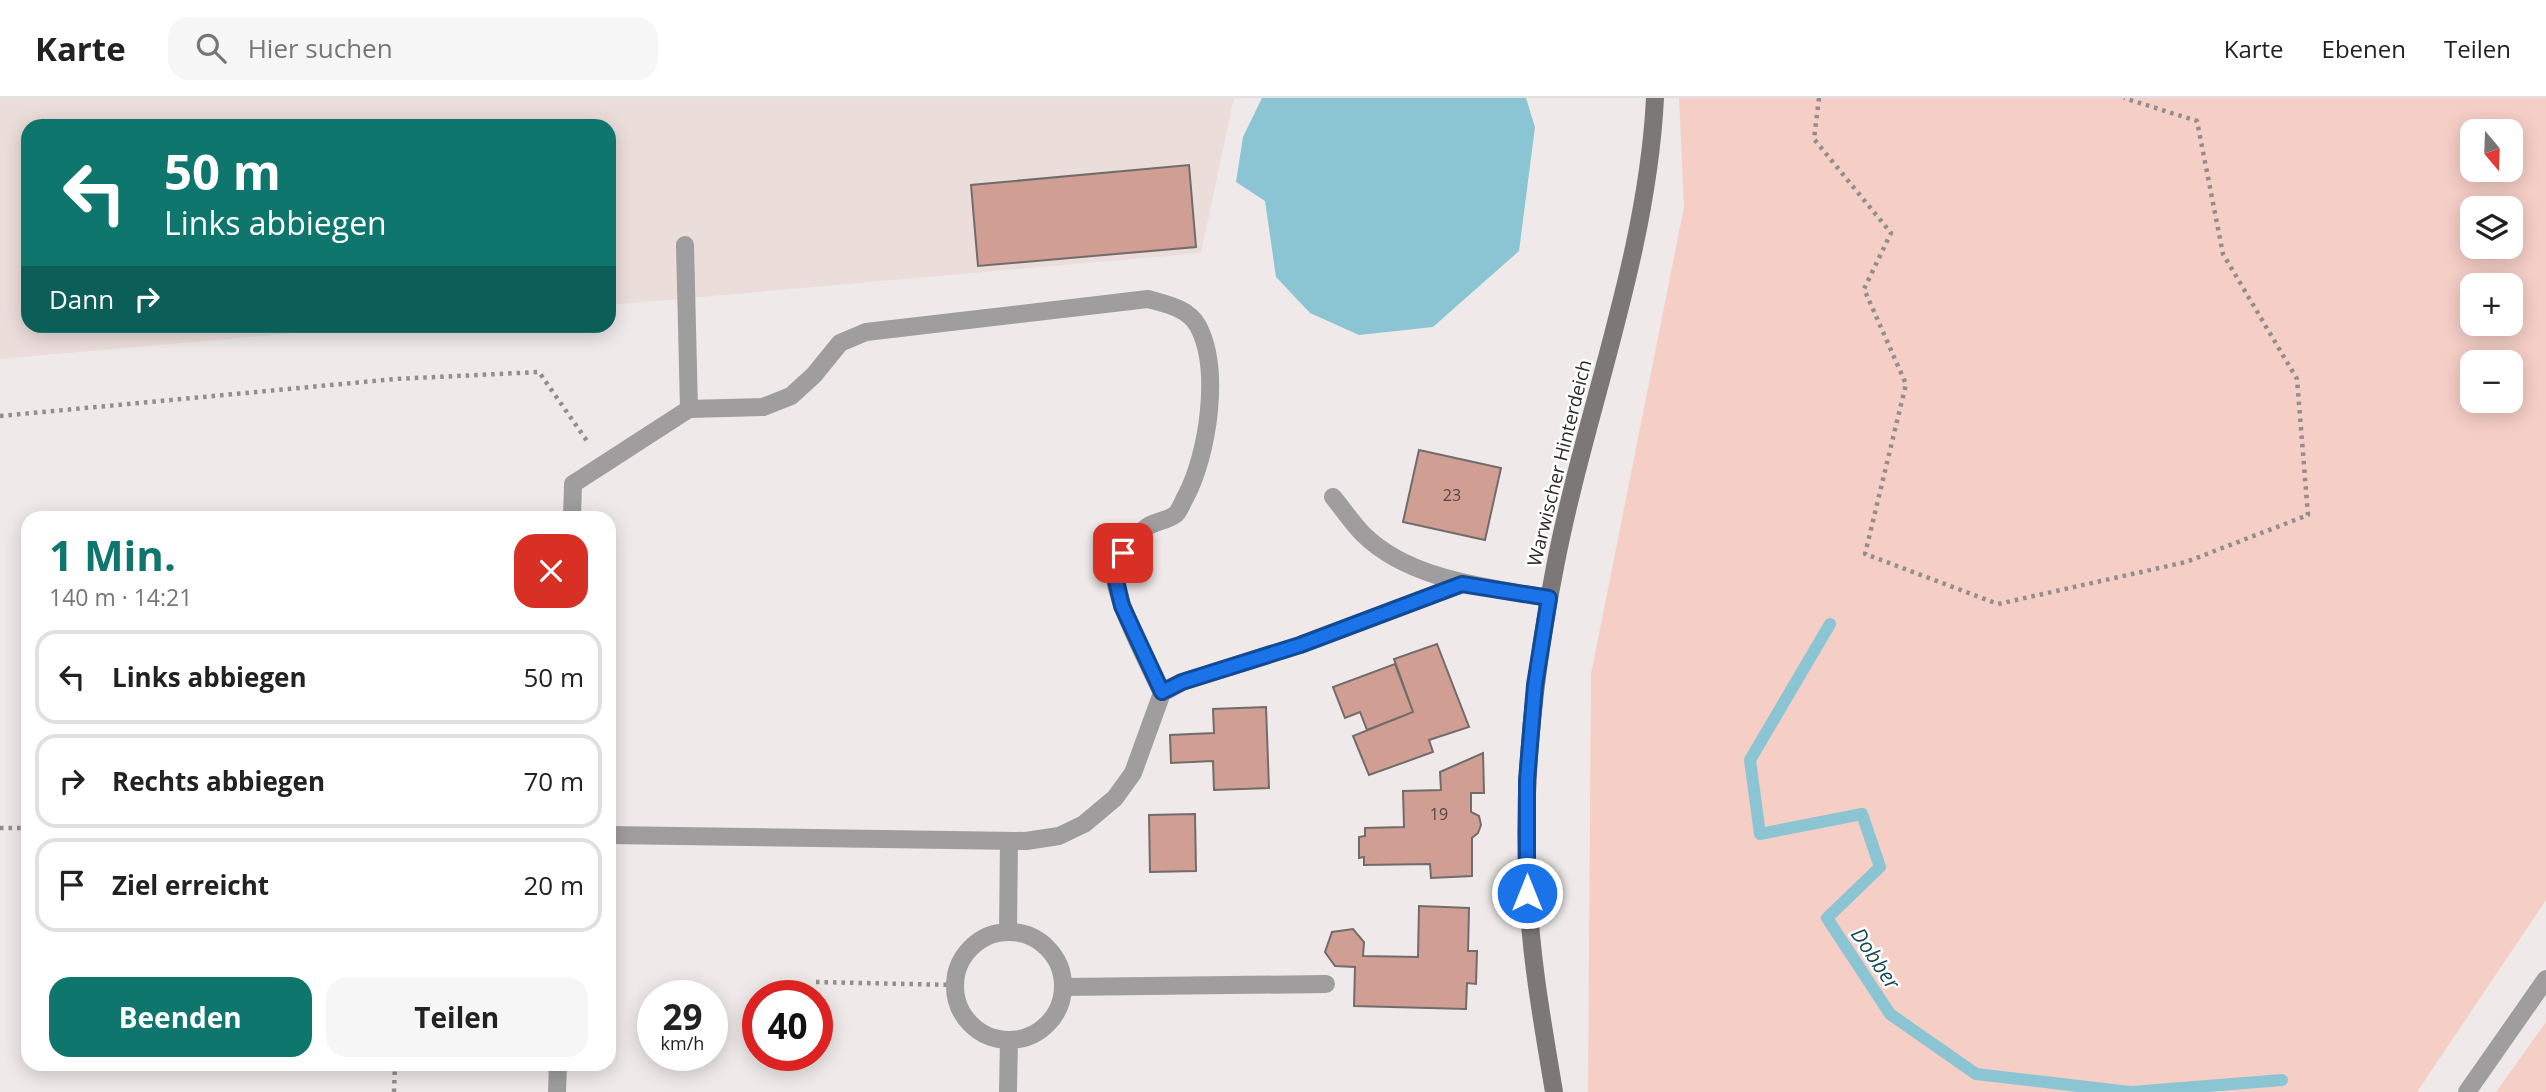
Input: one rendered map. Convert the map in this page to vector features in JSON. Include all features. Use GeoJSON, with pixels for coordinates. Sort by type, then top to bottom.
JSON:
{"type":"FeatureCollection","features":[{"type":"Feature","properties":{"kind":"street","name":"Warwischer Hinterdeich"},"geometry":{"type":"LineString","coordinates":[[1554,1092],[1538,993],[1527,893],[1527,780],[1535,685],[1549,598],[1640,216],[1653,132],[1655,98]]}},
{"type":"Feature","properties":{"kind":"street"},"geometry":{"type":"LineString","coordinates":[[685,245],[689,409]]}},
{"type":"Feature","properties":{"kind":"street"},"geometry":{"type":"LineString","coordinates":[[572,511],[573,484],[689,409],[763,407],[791,396],[814,375],[840,343],[866,332],[1149,299],[1180,308],[1198,324],[1207,353],[1210,401],[1206,437],[1192,484],[1176,514],[1147,527],[1123,553],[1114,572],[1122,606],[1162,692]]}},
{"type":"Feature","properties":{"kind":"street"},"geometry":{"type":"LineString","coordinates":[[1333,497],[1364,536],[1405,563],[1462,584],[1549,598]]}},
{"type":"Feature","properties":{"kind":"street"},"geometry":{"type":"LineString","coordinates":[[616,835],[1009,841],[1059,836],[1084,824],[1115,798],[1133,773],[1162,692],[1182,682],[1300,645],[1462,584]]}},
{"type":"Feature","properties":{"kind":"street"},"geometry":{"type":"LineString","coordinates":[[1008,932],[1009,841]]}},
{"type":"Feature","properties":{"kind":"street"},"geometry":{"type":"LineString","coordinates":[[1008,932],[1025,934],[1041,942],[1053,954],[1063,987],[1060,1003],[1052,1018],[1040,1030],[1009,1040],[992,1038],[976,1030],[965,1018],[957,1002],[954,985],[965,954],[977,942],[1008,932]]}},
{"type":"Feature","properties":{"kind":"street"},"geometry":{"type":"LineString","coordinates":[[2468,1092],[2546,979]]}},
{"type":"Feature","properties":{"kind":"street"},"geometry":{"type":"LineString","coordinates":[[1063,987],[1326,984]]}},
{"type":"Feature","properties":{"kind":"street"},"geometry":{"type":"LineString","coordinates":[[1008,1092],[1009,1040]]}},
{"type":"Feature","properties":{"kind":"street"},"geometry":{"type":"LineString","coordinates":[[557,1092],[558,1071]]}},
{"type":"Feature","properties":{"kind":"path"},"geometry":{"type":"LineString","coordinates":[[1819,98],[1814,139],[1891,233],[1864,289],[1906,384],[1865,554],[1998,604],[2186,562],[2308,515],[2297,379],[2223,254],[2197,121],[2124,98]]}},
{"type":"Feature","properties":{"kind":"path"},"geometry":{"type":"LineString","coordinates":[[0,416],[395,379],[539,372],[603,465]]}},
{"type":"Feature","properties":{"kind":"path"},"geometry":{"type":"LineString","coordinates":[[0,828],[21,828]]}},
{"type":"Feature","properties":{"kind":"path"},"geometry":{"type":"LineString","coordinates":[[833,982],[954,985]]}},
{"type":"Feature","properties":{"kind":"path"},"geometry":{"type":"LineString","coordinates":[[394,1092],[395,1071]]}},
{"type":"Feature","properties":{"kind":"shaded area"},"geometry":{"type":"Polygon","coordinates":[[[0,98],[1234,98],[1201,253],[616,304],[616,119],[21,119],[21,333],[297,333],[0,359],[0,98]]]}},
{"type":"Feature","properties":{"kind":"shaded area"},"geometry":{"type":"Polygon","coordinates":[[[1679,98],[2546,98],[2546,900],[2417,1092],[1588,1092],[1591,674],[1684,207],[1679,98]]]}},
{"type":"Feature","properties":{"kind":"shaded area"},"geometry":{"type":"Polygon","coordinates":[[[2546,1022],[2546,1092],[2496,1092],[2546,1022]]]}},
{"type":"Feature","properties":{"kind":"water"},"geometry":{"type":"Polygon","coordinates":[[[1262,98],[1526,98],[1535,127],[1519,251],[1433,327],[1359,335],[1310,313],[1276,277],[1265,201],[1236,182],[1243,137],[1262,98]]]}},
{"type":"Feature","properties":{"kind":"building"},"geometry":{"type":"Polygon","coordinates":[[[1189,165],[1196,247],[978,266],[971,185],[1189,165]]]}},
{"type":"Feature","properties":{"kind":"building"},"geometry":{"type":"Polygon","coordinates":[[[1419,450],[1501,468],[1485,540],[1403,522],[1419,450]]]}},
{"type":"Feature","properties":{"kind":"building"},"geometry":{"type":"Polygon","coordinates":[[[1437,644],[1469,727],[1429,740],[1433,752],[1369,775],[1353,736],[1413,712],[1394,659],[1437,644]]]}},
{"type":"Feature","properties":{"kind":"building"},"geometry":{"type":"Polygon","coordinates":[[[1395,664],[1413,712],[1367,730],[1360,712],[1345,718],[1333,687],[1395,664]]]}},
{"type":"Feature","properties":{"kind":"building"},"geometry":{"type":"Polygon","coordinates":[[[1266,707],[1269,788],[1214,790],[1213,761],[1171,763],[1170,735],[1214,733],[1213,709],[1266,707]]]}},
{"type":"Feature","properties":{"kind":"building"},"geometry":{"type":"Polygon","coordinates":[[[1483,753],[1484,793],[1471,793],[1471,812],[1479,816],[1481,825],[1472,838],[1472,876],[1431,878],[1430,864],[1364,865],[1364,857],[1359,858],[1359,837],[1365,836],[1365,828],[1404,827],[1403,791],[1441,790],[1440,772],[1483,753]]]}},
{"type":"Feature","properties":{"kind":"building"},"geometry":{"type":"Polygon","coordinates":[[[1195,814],[1196,871],[1150,872],[1149,815],[1195,814]]]}},
{"type":"Feature","properties":{"kind":"building"},"geometry":{"type":"Polygon","coordinates":[[[1419,906],[1469,908],[1468,951],[1477,951],[1476,984],[1467,983],[1466,1009],[1354,1006],[1355,967],[1335,966],[1325,952],[1332,932],[1353,929],[1364,942],[1363,956],[1418,957],[1419,906]]]}},
{"type":"Feature","properties":{"kind":"waterway","name":"Dobber"},"geometry":{"type":"LineString","coordinates":[[1830,624],[1750,760],[1760,834],[1862,814],[1880,867],[1827,918],[1890,1014],[1976,1074],[2130,1092]]}},
{"type":"Feature","properties":{"kind":"waterway","name":"Dobber"},"geometry":{"type":"LineString","coordinates":[[2132,1092],[2282,1080]]}},
{"type":"Feature","properties":{"kind":"route"},"geometry":{"type":"LineString","coordinates":[[1123,553],[1114,572],[1122,606],[1162,692],[1182,682],[1300,645],[1462,584],[1549,598],[1535,685],[1527,780],[1527,893]]}}]}
